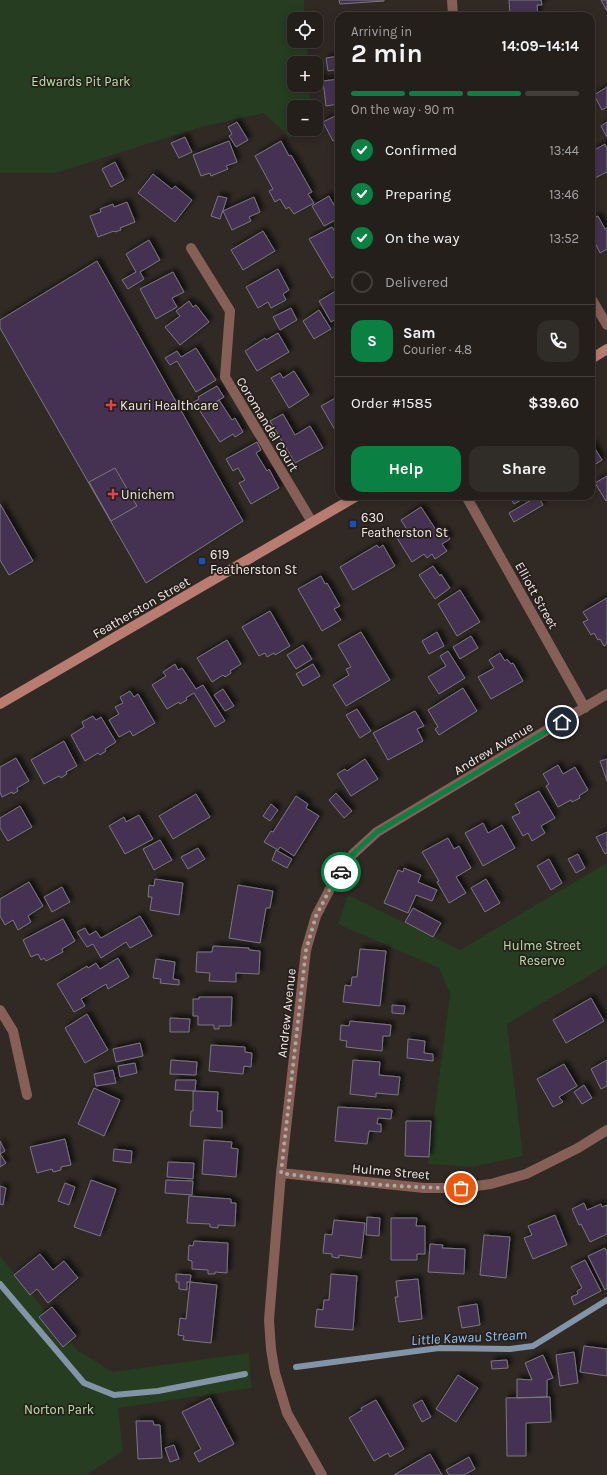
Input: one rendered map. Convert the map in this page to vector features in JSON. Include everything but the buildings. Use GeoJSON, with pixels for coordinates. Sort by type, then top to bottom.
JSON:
{"type":"FeatureCollection","features":[{"type":"Feature","properties":{"kind":"main road"},"geometry":{"type":"LineString","coordinates":[[595,356],[607,349]]}},
{"type":"Feature","properties":{"kind":"main road","name":"Featherston Street"},"geometry":{"type":"LineString","coordinates":[[0,704],[350,500]]}},
{"type":"Feature","properties":{"kind":"street"},"geometry":{"type":"LineString","coordinates":[[452,0],[453,12]]}},
{"type":"Feature","properties":{"kind":"street","name":"Coromandel Court"},"geometry":{"type":"LineString","coordinates":[[191,248],[230,311],[224,377],[312,522]]}},
{"type":"Feature","properties":{"kind":"street"},"geometry":{"type":"LineString","coordinates":[[595,305],[607,325]]}},
{"type":"Feature","properties":{"kind":"street","name":"Elliott Street"},"geometry":{"type":"LineString","coordinates":[[468,500],[585,708]]}},
{"type":"Feature","properties":{"kind":"street","name":"Andrew Avenue"},"geometry":{"type":"LineString","coordinates":[[322,1475],[287,1413],[275,1373],[271,1349],[269,1320],[281,1173],[306,950],[316,916],[332,885],[353,854],[377,832],[607,694]]}},
{"type":"Feature","properties":{"kind":"street"},"geometry":{"type":"LineString","coordinates":[[0,1010],[12,1031],[27,1095]]}},
{"type":"Feature","properties":{"kind":"street","name":"Hulme Street"},"geometry":{"type":"LineString","coordinates":[[281,1173],[424,1188],[461,1188],[491,1184],[526,1174],[578,1148],[607,1130]]}},
{"type":"Feature","properties":{"kind":"green space","name":"Edwards Pit Park"},"geometry":{"type":"Polygon","coordinates":[[[0,0],[304,0],[305,12],[287,12],[287,48],[307,48],[308,56],[287,56],[287,92],[309,92],[310,100],[287,100],[287,135],[264,113],[197,128],[56,173],[0,173],[0,0]]]}},
{"type":"Feature","properties":{"kind":"green space","name":"Hulme Street Reserve"},"geometry":{"type":"Polygon","coordinates":[[[607,863],[607,965],[507,1024],[523,1156],[472,1167],[428,1164],[450,994],[439,968],[338,924],[348,895],[460,950],[607,863]]]}},
{"type":"Feature","properties":{"kind":"green space","name":"Norton Park"},"geometry":{"type":"Polygon","coordinates":[[[0,1256],[78,1351],[113,1372],[249,1353],[252,1388],[118,1408],[123,1451],[86,1475],[0,1475],[0,1256]]]}},
{"type":"Feature","properties":{"kind":"waterway","name":"Little Kawau Stream"},"geometry":{"type":"LineString","coordinates":[[0,1284],[84,1383],[114,1395],[158,1391],[245,1374]]}},
{"type":"Feature","properties":{"kind":"waterway","name":"Little Kawau Stream"},"geometry":{"type":"LineString","coordinates":[[296,1367],[439,1348],[510,1349],[533,1346],[607,1300]]}},
{"type":"Feature","properties":{"kind":"way so far"},"geometry":{"type":"LineString","coordinates":[[341,872],[332,885],[316,916],[306,950],[281,1173],[424,1188],[461,1188]]}},
{"type":"Feature","properties":{"kind":"place","name":"Kauri Healthcare"},"geometry":{"type":"Point","coordinates":[111,405]}},
{"type":"Feature","properties":{"kind":"place","name":"Unichem"},"geometry":{"type":"Point","coordinates":[113,494]}},
{"type":"Feature","properties":{"kind":"place","name":"630 Featherston St"},"geometry":{"type":"Point","coordinates":[353,524]}},
{"type":"Feature","properties":{"kind":"place","name":"619 Featherston St"},"geometry":{"type":"Point","coordinates":[202,561]}},
{"type":"Feature","properties":{"kind":"route"},"geometry":{"type":"LineString","coordinates":[[341,872],[353,854],[377,832],[562,722]]}}]}
